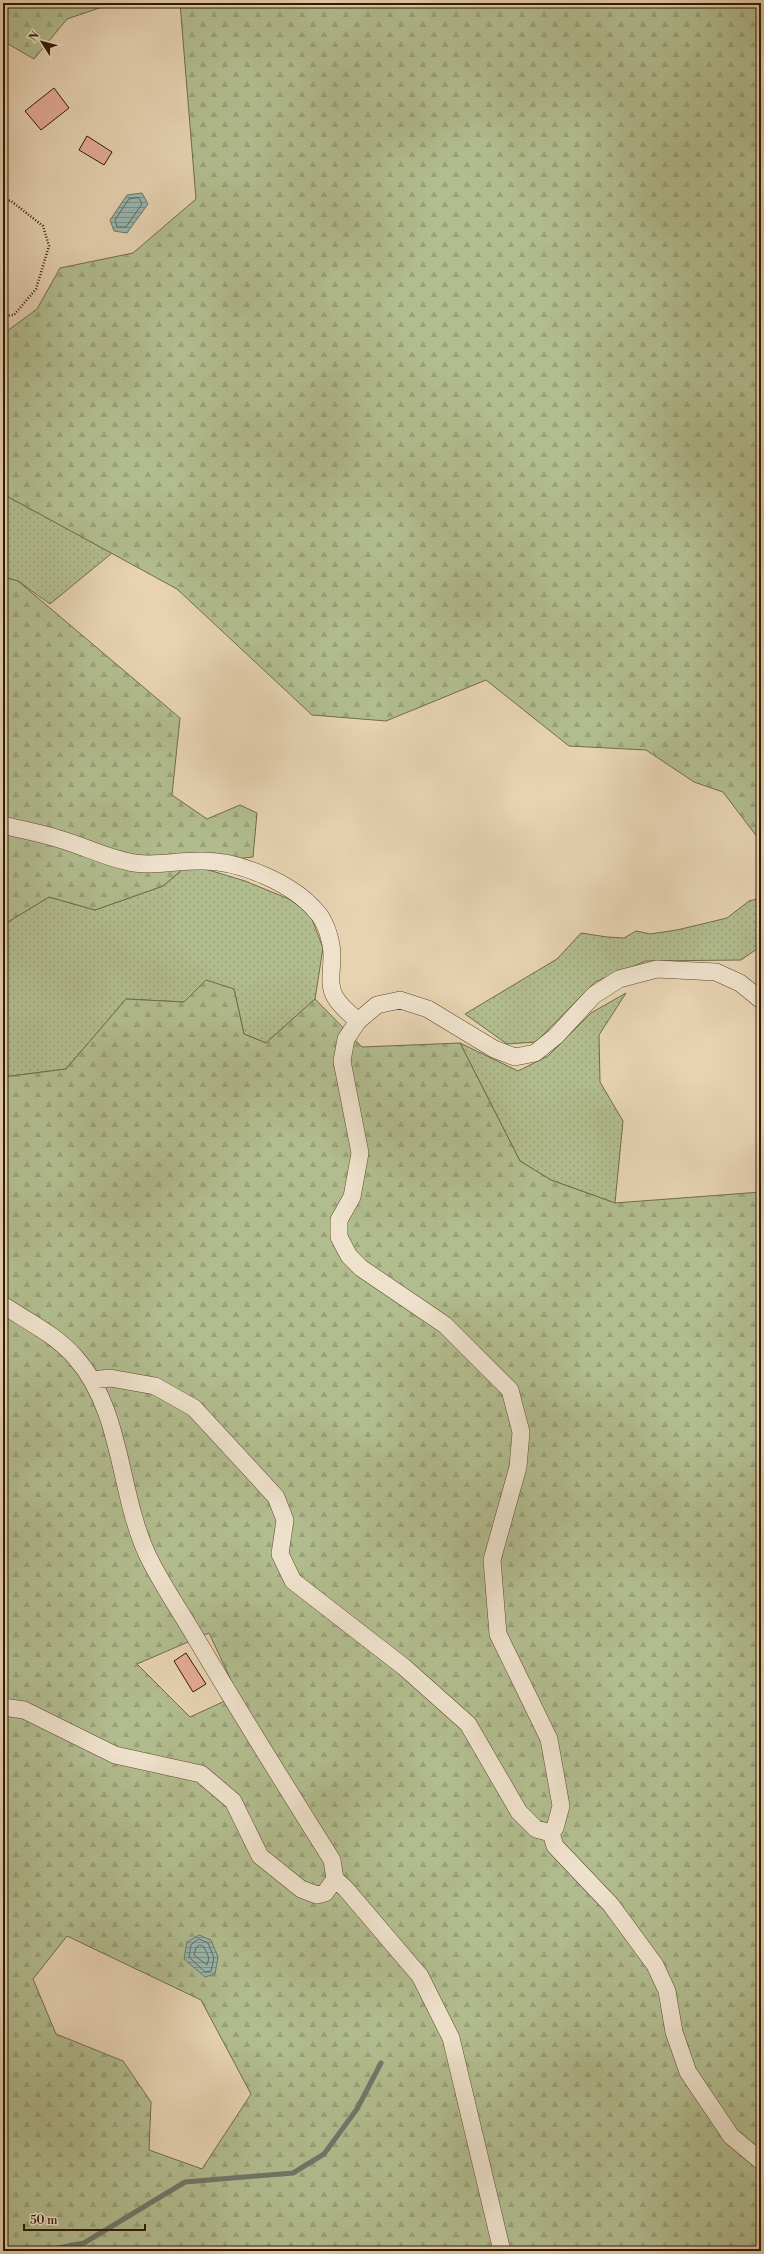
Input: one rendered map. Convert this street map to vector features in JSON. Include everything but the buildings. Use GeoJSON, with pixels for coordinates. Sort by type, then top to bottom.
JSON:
{"type":"FeatureCollection","features":[{"type":"Feature","properties":{"kind":"street"},"geometry":{"type":"LineString","coordinates":[[3,825],[59,839],[125,861],[149,865],[202,861],[225,863],[264,876],[293,890],[318,912],[326,930],[332,954],[331,982],[335,997],[345,1010],[358,1021]]}},
{"type":"Feature","properties":{"kind":"street"},"geometry":{"type":"LineString","coordinates":[[551,1833],[556,1828],[561,1806],[549,1739],[498,1634],[492,1560],[518,1467],[521,1432],[510,1390],[445,1325],[361,1268],[349,1256],[339,1237],[339,1220],[352,1197],[360,1153],[342,1061],[346,1039],[358,1021],[377,1005],[400,1000],[428,1009],[494,1049],[515,1057],[535,1052],[551,1040],[594,995],[619,979],[657,969],[716,972],[740,983],[761,1000]]}},
{"type":"Feature","properties":{"kind":"street"},"geometry":{"type":"LineString","coordinates":[[3,1305],[57,1340],[75,1357],[92,1380],[107,1412],[134,1518],[147,1554],[240,1714],[332,1860],[334,1879],[325,1893],[317,1895],[300,1889],[260,1856],[233,1801],[201,1774],[115,1755],[24,1710],[3,1707]]}},
{"type":"Feature","properties":{"kind":"street"},"geometry":{"type":"LineString","coordinates":[[92,1380],[110,1378],[155,1386],[194,1408],[276,1497],[285,1520],[280,1554],[293,1581],[404,1667],[468,1724],[519,1812],[536,1829],[551,1833]]}},
{"type":"Feature","properties":{"kind":"street"},"geometry":{"type":"LineString","coordinates":[[551,1833],[555,1846],[611,1905],[655,1965],[667,1991],[674,2032],[688,2072],[731,2136],[761,2161]]}},
{"type":"Feature","properties":{"kind":"street"},"geometry":{"type":"LineString","coordinates":[[334,1879],[345,1888],[420,1976],[448,2032],[468,2105],[490,2206],[502,2251]]}},
{"type":"Feature","properties":{"kind":"path"},"geometry":{"type":"LineString","coordinates":[[3,199],[11,201],[43,226],[49,246],[36,289],[14,315],[3,316]]}},
{"type":"Feature","properties":{"kind":"green space"},"geometry":{"type":"Polygon","coordinates":[[[3,3],[114,3],[67,19],[34,59],[3,41],[3,3]]]}},
{"type":"Feature","properties":{"kind":"green space"},"geometry":{"type":"Polygon","coordinates":[[[180,3],[761,3],[761,842],[723,792],[694,782],[646,750],[569,746],[486,680],[386,721],[312,715],[177,589],[3,494],[3,334],[37,309],[60,268],[133,253],[196,199],[180,3]]]}},
{"type":"Feature","properties":{"kind":"green space"},"geometry":{"type":"Polygon","coordinates":[[[3,494],[112,553],[50,604],[18,581],[3,577],[3,494]]]}},
{"type":"Feature","properties":{"kind":"green space"},"geometry":{"type":"Polygon","coordinates":[[[3,577],[18,581],[180,718],[172,795],[207,819],[240,805],[257,813],[253,857],[189,864],[163,886],[95,910],[49,897],[3,925],[3,577]]]}},
{"type":"Feature","properties":{"kind":"green space"},"geometry":{"type":"Polygon","coordinates":[[[189,864],[245,881],[289,899],[310,914],[323,948],[315,999],[266,1043],[244,1034],[234,989],[184,1002],[126,999],[66,1069],[3,1077],[3,925],[49,897],[95,910],[163,886],[189,864]]]}},
{"type":"Feature","properties":{"kind":"green space"},"geometry":{"type":"Polygon","coordinates":[[[761,898],[761,946],[741,960],[646,961],[595,982],[536,1042],[507,1044],[465,1014],[557,959],[581,933],[624,938],[636,931],[650,934],[677,930],[727,918],[749,901],[761,898]]]}},
{"type":"Feature","properties":{"kind":"green space"},"geometry":{"type":"Polygon","coordinates":[[[206,980],[234,989],[244,1034],[266,1043],[315,999],[362,1047],[460,1043],[520,1161],[551,1180],[615,1203],[761,1192],[761,2251],[3,2251],[3,1077],[66,1069],[126,999],[184,1002],[206,980]],[[209,1633],[137,1664],[190,1717],[238,1695],[209,1633]],[[67,1936],[33,1979],[56,2034],[123,2061],[151,2102],[149,2150],[202,2169],[251,2094],[201,2000],[67,1936]]]}},
{"type":"Feature","properties":{"kind":"green space"},"geometry":{"type":"Polygon","coordinates":[[[626,993],[599,1035],[600,1082],[623,1121],[615,1203],[551,1180],[520,1161],[460,1043],[518,1071],[548,1056],[591,1013],[626,993]]]}},
{"type":"Feature","properties":{"kind":"water"},"geometry":{"type":"Polygon","coordinates":[[[142,193],[148,204],[127,233],[114,231],[110,220],[127,195],[142,193]]]}},
{"type":"Feature","properties":{"kind":"water"},"geometry":{"type":"Polygon","coordinates":[[[199,1935],[211,1940],[218,1957],[215,1974],[205,1977],[184,1959],[187,1942],[199,1935]]]}},
{"type":"Feature","properties":{"kind":"waterway"},"geometry":{"type":"LineString","coordinates":[[42,2251],[84,2243],[185,2182],[293,2173],[324,2154],[357,2109],[381,2063]]}},
{"type":"Feature","properties":{"kind":"waterway"},"geometry":{"type":"LineString","coordinates":[[3,2250],[7,2251]]}}]}
